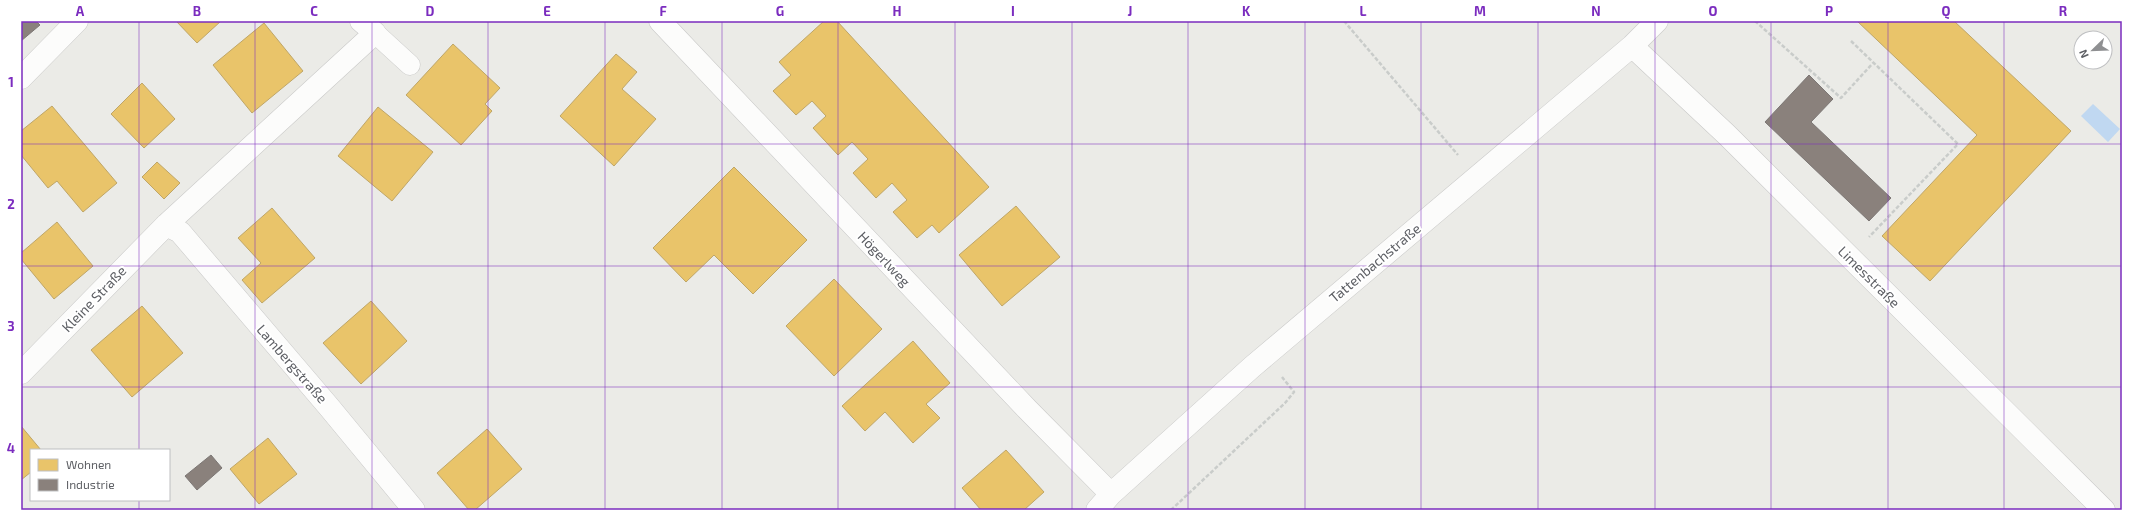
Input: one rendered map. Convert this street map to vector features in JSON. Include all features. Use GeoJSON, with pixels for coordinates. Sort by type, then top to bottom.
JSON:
{"type":"FeatureCollection","features":[{"type":"Feature","properties":{"kind":"street"},"geometry":{"type":"LineString","coordinates":[[21,78],[77,21]]}},
{"type":"Feature","properties":{"kind":"street","name":"Högerlweg"},"geometry":{"type":"LineString","coordinates":[[660,21],[1027,409],[1111,494]]}},
{"type":"Feature","properties":{"kind":"street","name":"Tattenbachstraße"},"geometry":{"type":"LineString","coordinates":[[1097,510],[1111,494],[1252,366],[1632,46],[1658,21]]}},
{"type":"Feature","properties":{"kind":"street","name":"Kleine Straße"},"geometry":{"type":"LineString","coordinates":[[21,373],[166,225],[368,27]]}},
{"type":"Feature","properties":{"kind":"street","name":"Limesstraße"},"geometry":{"type":"LineString","coordinates":[[1632,46],[1727,135],[2104,510]]}},
{"type":"Feature","properties":{"kind":"street","name":"Lambergstraße"},"geometry":{"type":"LineString","coordinates":[[166,225],[180,232],[329,407],[414,510]]}},
{"type":"Feature","properties":{"kind":"lane"},"geometry":{"type":"LineString","coordinates":[[368,27],[410,65]]}},
{"type":"Feature","properties":{"kind":"path"},"geometry":{"type":"LineString","coordinates":[[1344,21],[1477,177]]}},
{"type":"Feature","properties":{"kind":"path"},"geometry":{"type":"LineString","coordinates":[[1755,21],[1841,98],[1873,63]]}},
{"type":"Feature","properties":{"kind":"path"},"geometry":{"type":"LineString","coordinates":[[1850,258],[1958,144],[1851,41]]}},
{"type":"Feature","properties":{"kind":"path"},"geometry":{"type":"LineString","coordinates":[[1171,510],[1285,403],[1294,392],[1279,373]]}},
{"type":"Feature","properties":{"kind":"water"},"geometry":{"type":"Polygon","coordinates":[[[2093,104],[2120,129],[2108,142],[2081,116],[2093,104]]]}},
{"type":"Feature","properties":{"kind":"building: Wohnen"},"geometry":{"type":"Polygon","coordinates":[[[176,21],[221,21],[197,43],[176,21]]]}},
{"type":"Feature","properties":{"kind":"building: Wohnen"},"geometry":{"type":"Polygon","coordinates":[[[824,21],[837,21],[989,187],[939,233],[932,225],[917,238],[893,212],[907,200],[892,183],[876,198],[853,173],[868,159],[852,142],[838,155],[813,128],[826,116],[812,101],[796,115],[773,91],[791,75],[779,62],[824,21]]]}},
{"type":"Feature","properties":{"kind":"building: Wohnen"},"geometry":{"type":"Polygon","coordinates":[[[1857,21],[1954,21],[2071,131],[1930,281],[1882,236],[1977,135],[1857,21]]]}},
{"type":"Feature","properties":{"kind":"building: Wohnen"},"geometry":{"type":"Polygon","coordinates":[[[264,23],[303,71],[252,113],[213,65],[264,23]]]}},
{"type":"Feature","properties":{"kind":"building: Wohnen"},"geometry":{"type":"Polygon","coordinates":[[[453,44],[500,88],[485,104],[492,111],[461,145],[406,95],[453,44]]]}},
{"type":"Feature","properties":{"kind":"building: Wohnen"},"geometry":{"type":"Polygon","coordinates":[[[616,54],[637,72],[622,89],[656,119],[614,166],[560,116],[616,54]]]}},
{"type":"Feature","properties":{"kind":"building: Wohnen"},"geometry":{"type":"Polygon","coordinates":[[[142,83],[175,119],[144,148],[111,114],[142,83]]]}},
{"type":"Feature","properties":{"kind":"building: Wohnen"},"geometry":{"type":"Polygon","coordinates":[[[52,106],[117,183],[83,212],[57,181],[48,188],[21,155],[21,131],[52,106]]]}},
{"type":"Feature","properties":{"kind":"building: Wohnen"},"geometry":{"type":"Polygon","coordinates":[[[378,107],[433,152],[392,201],[338,156],[378,107]]]}},
{"type":"Feature","properties":{"kind":"building: Wohnen"},"geometry":{"type":"Polygon","coordinates":[[[157,162],[180,183],[164,199],[142,177],[157,162]]]}},
{"type":"Feature","properties":{"kind":"building: Wohnen"},"geometry":{"type":"Polygon","coordinates":[[[734,167],[807,240],[753,294],[714,255],[686,282],[653,248],[734,167]]]}},
{"type":"Feature","properties":{"kind":"building: Wohnen"},"geometry":{"type":"Polygon","coordinates":[[[1016,206],[1060,257],[1002,306],[959,255],[1016,206]]]}},
{"type":"Feature","properties":{"kind":"building: Wohnen"},"geometry":{"type":"Polygon","coordinates":[[[272,208],[315,258],[262,303],[242,280],[261,263],[238,238],[272,208]]]}},
{"type":"Feature","properties":{"kind":"building: Wohnen"},"geometry":{"type":"Polygon","coordinates":[[[57,222],[93,266],[54,299],[21,259],[21,253],[57,222]]]}},
{"type":"Feature","properties":{"kind":"building: Wohnen"},"geometry":{"type":"Polygon","coordinates":[[[834,279],[882,329],[834,376],[786,326],[834,279]]]}},
{"type":"Feature","properties":{"kind":"building: Wohnen"},"geometry":{"type":"Polygon","coordinates":[[[371,301],[407,341],[361,384],[323,343],[371,301]]]}},
{"type":"Feature","properties":{"kind":"building: Wohnen"},"geometry":{"type":"Polygon","coordinates":[[[142,306],[183,353],[132,397],[91,350],[142,306]]]}},
{"type":"Feature","properties":{"kind":"building: Wohnen"},"geometry":{"type":"Polygon","coordinates":[[[913,341],[950,383],[926,404],[940,418],[913,443],[885,412],[865,431],[842,406],[913,341]]]}},
{"type":"Feature","properties":{"kind":"building: Wohnen"},"geometry":{"type":"Polygon","coordinates":[[[21,426],[40,449],[30,449],[30,473],[21,480],[21,426]]]}},
{"type":"Feature","properties":{"kind":"building: Wohnen"},"geometry":{"type":"Polygon","coordinates":[[[487,429],[522,469],[475,510],[469,510],[437,473],[487,429]]]}},
{"type":"Feature","properties":{"kind":"building: Wohnen"},"geometry":{"type":"Polygon","coordinates":[[[268,438],[297,474],[259,504],[230,469],[268,438]]]}},
{"type":"Feature","properties":{"kind":"building: Wohnen"},"geometry":{"type":"Polygon","coordinates":[[[1006,450],[1044,492],[1024,510],[981,510],[962,488],[1006,450]]]}},
{"type":"Feature","properties":{"kind":"building: Industrie"},"geometry":{"type":"Polygon","coordinates":[[[21,21],[36,21],[40,25],[21,41],[21,21]]]}},
{"type":"Feature","properties":{"kind":"building: Industrie"},"geometry":{"type":"Polygon","coordinates":[[[1809,75],[1833,99],[1811,122],[1891,198],[1869,221],[1765,122],[1809,75]]]}},
{"type":"Feature","properties":{"kind":"building: Industrie"},"geometry":{"type":"Polygon","coordinates":[[[211,455],[222,468],[197,490],[185,476],[211,455]]]}}]}
